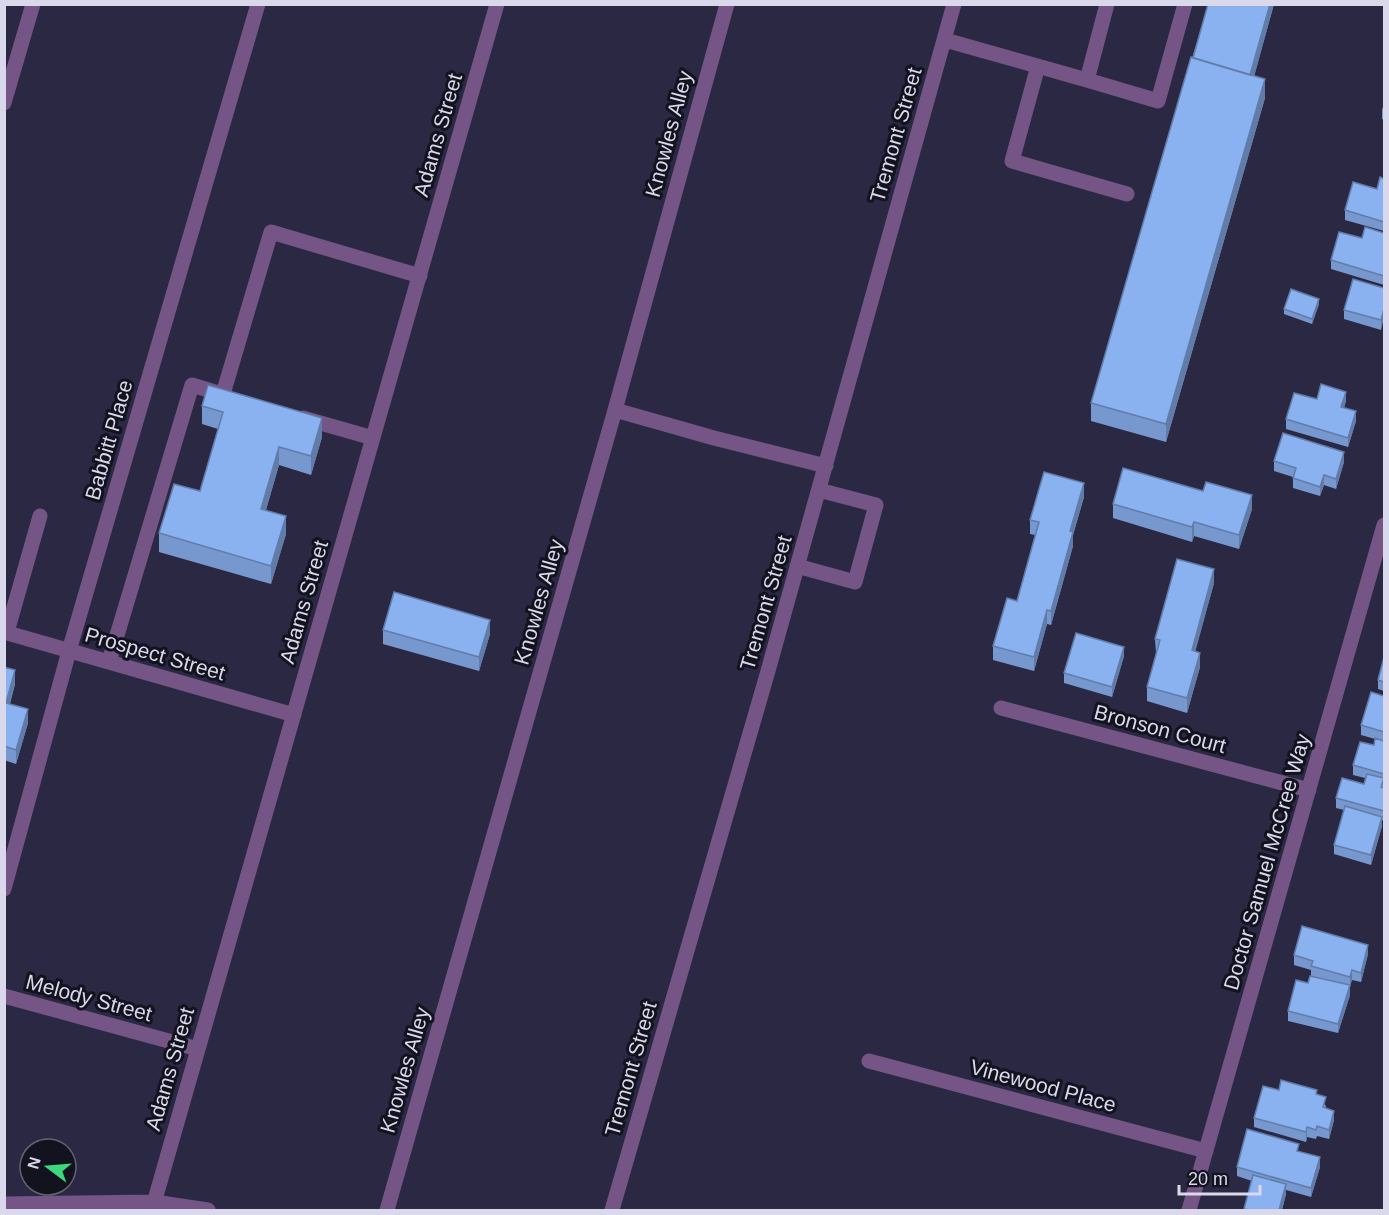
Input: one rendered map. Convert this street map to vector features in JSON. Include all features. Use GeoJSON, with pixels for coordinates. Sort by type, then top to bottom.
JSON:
{"type":"FeatureCollection","features":[{"type":"Feature","properties":{"kind":"street"},"geometry":{"type":"LineString","coordinates":[[4,103],[33,4]]}},
{"type":"Feature","properties":{"kind":"street","name":"Babbitt Place"},"geometry":{"type":"LineString","coordinates":[[4,889],[69,651],[258,4]]}},
{"type":"Feature","properties":{"kind":"street","name":"Adams Street"},"geometry":{"type":"LineString","coordinates":[[153,1206],[497,4]]}},
{"type":"Feature","properties":{"kind":"street","name":"Knowles Alley"},"geometry":{"type":"LineString","coordinates":[[387,1210],[615,410],[727,4]]}},
{"type":"Feature","properties":{"kind":"street","name":"Tremont Street"},"geometry":{"type":"LineString","coordinates":[[612,1210],[826,466],[954,4]]}},
{"type":"Feature","properties":{"kind":"street"},"geometry":{"type":"LineString","coordinates":[[1087,80],[1107,4]]}},
{"type":"Feature","properties":{"kind":"street"},"geometry":{"type":"LineString","coordinates":[[945,39],[1158,101],[1185,4]]}},
{"type":"Feature","properties":{"kind":"street"},"geometry":{"type":"LineString","coordinates":[[1038,66],[1012,161],[1127,194]]}},
{"type":"Feature","properties":{"kind":"street"},"geometry":{"type":"LineString","coordinates":[[223,394],[271,232],[420,276]]}},
{"type":"Feature","properties":{"kind":"street"},"geometry":{"type":"LineString","coordinates":[[109,662],[192,385],[244,400]]}},
{"type":"Feature","properties":{"kind":"street"},"geometry":{"type":"LineString","coordinates":[[615,410],[826,466]]}},
{"type":"Feature","properties":{"kind":"street"},"geometry":{"type":"LineString","coordinates":[[290,414],[373,438]]}},
{"type":"Feature","properties":{"kind":"street"},"geometry":{"type":"LineString","coordinates":[[797,566],[855,582],[876,505],[819,490]]}},
{"type":"Feature","properties":{"kind":"street"},"geometry":{"type":"LineString","coordinates":[[6,632],[40,516]]}},
{"type":"Feature","properties":{"kind":"street","name":"Doctor Samuel McCree Way"},"geometry":{"type":"LineString","coordinates":[[1189,1210],[1384,525]]}},
{"type":"Feature","properties":{"kind":"street","name":"Prospect Street"},"geometry":{"type":"LineString","coordinates":[[6,632],[294,715]]}},
{"type":"Feature","properties":{"kind":"street","name":"Bronson Court"},"geometry":{"type":"LineString","coordinates":[[1001,708],[1309,790]]}},
{"type":"Feature","properties":{"kind":"street","name":"Melody Street"},"geometry":{"type":"LineString","coordinates":[[4,996],[198,1050]]}},
{"type":"Feature","properties":{"kind":"street","name":"Vinewood Place"},"geometry":{"type":"LineString","coordinates":[[869,1061],[1206,1151]]}},
{"type":"Feature","properties":{"kind":"street"},"geometry":{"type":"LineString","coordinates":[[4,1204],[153,1206],[208,1210]]}},
{"type":"Feature","properties":{"kind":"building"},"geometry":{"type":"Polygon","coordinates":[[[1208,4],[1270,4],[1250,75],[1193,58],[1208,4]]]}},
{"type":"Feature","properties":{"kind":"building"},"geometry":{"type":"Polygon","coordinates":[[[1191,57],[1265,79],[1166,424],[1091,403],[1191,57]]]}},
{"type":"Feature","properties":{"kind":"building"},"geometry":{"type":"Polygon","coordinates":[[[1380,177],[1384,179],[1384,222],[1345,210],[1353,182],[1377,189],[1380,177]]]}},
{"type":"Feature","properties":{"kind":"building"},"geometry":{"type":"Polygon","coordinates":[[[1365,227],[1384,233],[1384,276],[1331,260],[1339,232],[1362,238],[1365,227]]]}},
{"type":"Feature","properties":{"kind":"building"},"geometry":{"type":"Polygon","coordinates":[[[1353,279],[1384,288],[1384,309],[1381,320],[1344,310],[1353,279]]]}},
{"type":"Feature","properties":{"kind":"building"},"geometry":{"type":"Polygon","coordinates":[[[1291,289],[1319,299],[1312,319],[1284,309],[1291,289]]]}},
{"type":"Feature","properties":{"kind":"building"},"geometry":{"type":"Polygon","coordinates":[[[1321,384],[1346,392],[1341,407],[1356,411],[1348,438],[1286,419],[1294,393],[1317,399],[1321,384]]]}},
{"type":"Feature","properties":{"kind":"building"},"geometry":{"type":"Polygon","coordinates":[[[208,385],[322,418],[311,456],[279,447],[261,509],[286,516],[271,566],[159,533],[174,484],[200,491],[223,412],[202,406],[208,385]]]}},
{"type":"Feature","properties":{"kind":"building"},"geometry":{"type":"Polygon","coordinates":[[[1283,433],[1344,452],[1336,479],[1324,475],[1320,487],[1293,478],[1296,468],[1274,461],[1283,433]]]}},
{"type":"Feature","properties":{"kind":"building"},"geometry":{"type":"Polygon","coordinates":[[[1123,468],[1203,491],[1206,482],[1252,495],[1239,535],[1194,522],[1192,527],[1113,504],[1123,468]]]}},
{"type":"Feature","properties":{"kind":"building"},"geometry":{"type":"Polygon","coordinates":[[[1044,472],[1084,483],[1051,611],[1047,610],[1034,657],[993,646],[1007,598],[1017,601],[1039,522],[1030,520],[1044,472]]]}},
{"type":"Feature","properties":{"kind":"building"},"geometry":{"type":"Polygon","coordinates":[[[1177,559],[1214,569],[1192,650],[1200,653],[1187,698],[1147,687],[1160,640],[1155,639],[1177,559]]]}},
{"type":"Feature","properties":{"kind":"building"},"geometry":{"type":"Polygon","coordinates":[[[394,592],[490,620],[479,657],[383,630],[394,592]]]}},
{"type":"Feature","properties":{"kind":"building"},"geometry":{"type":"Polygon","coordinates":[[[1076,633],[1124,647],[1112,687],[1064,673],[1076,633]]]}},
{"type":"Feature","properties":{"kind":"building"},"geometry":{"type":"Polygon","coordinates":[[[1384,657],[1384,682],[1378,680],[1384,657]]]}},
{"type":"Feature","properties":{"kind":"building"},"geometry":{"type":"Polygon","coordinates":[[[4,667],[15,670],[6,703],[28,709],[16,750],[4,746],[4,667]]]}},
{"type":"Feature","properties":{"kind":"building"},"geometry":{"type":"Polygon","coordinates":[[[1371,692],[1384,696],[1384,732],[1361,725],[1371,692]]]}},
{"type":"Feature","properties":{"kind":"building"},"geometry":{"type":"Polygon","coordinates":[[[1375,738],[1384,741],[1384,774],[1353,765],[1360,742],[1374,745],[1375,738]]]}},
{"type":"Feature","properties":{"kind":"building"},"geometry":{"type":"Polygon","coordinates":[[[1367,774],[1384,778],[1381,787],[1384,788],[1384,811],[1336,798],[1342,778],[1364,784],[1367,774]]]}},
{"type":"Feature","properties":{"kind":"building"},"geometry":{"type":"Polygon","coordinates":[[[1345,806],[1382,817],[1371,855],[1334,845],[1345,806]]]}},
{"type":"Feature","properties":{"kind":"building"},"geometry":{"type":"Polygon","coordinates":[[[1302,926],[1368,945],[1361,973],[1352,970],[1350,977],[1311,966],[1313,961],[1294,955],[1302,926]]]}},
{"type":"Feature","properties":{"kind":"building"},"geometry":{"type":"Polygon","coordinates":[[[1310,976],[1350,985],[1338,1024],[1288,1011],[1296,980],[1308,983],[1310,976]]]}},
{"type":"Feature","properties":{"kind":"building"},"geometry":{"type":"Polygon","coordinates":[[[1281,1080],[1317,1090],[1316,1094],[1326,1097],[1323,1107],[1334,1111],[1329,1130],[1317,1126],[1316,1130],[1307,1127],[1306,1132],[1254,1118],[1263,1086],[1279,1090],[1281,1080]]]}},
{"type":"Feature","properties":{"kind":"building"},"geometry":{"type":"Polygon","coordinates":[[[1247,1129],[1299,1144],[1297,1151],[1320,1157],[1311,1188],[1237,1167],[1247,1129]]]}},
{"type":"Feature","properties":{"kind":"building"},"geometry":{"type":"Polygon","coordinates":[[[1253,1175],[1286,1184],[1279,1210],[1244,1209],[1253,1175]]]}}]}
